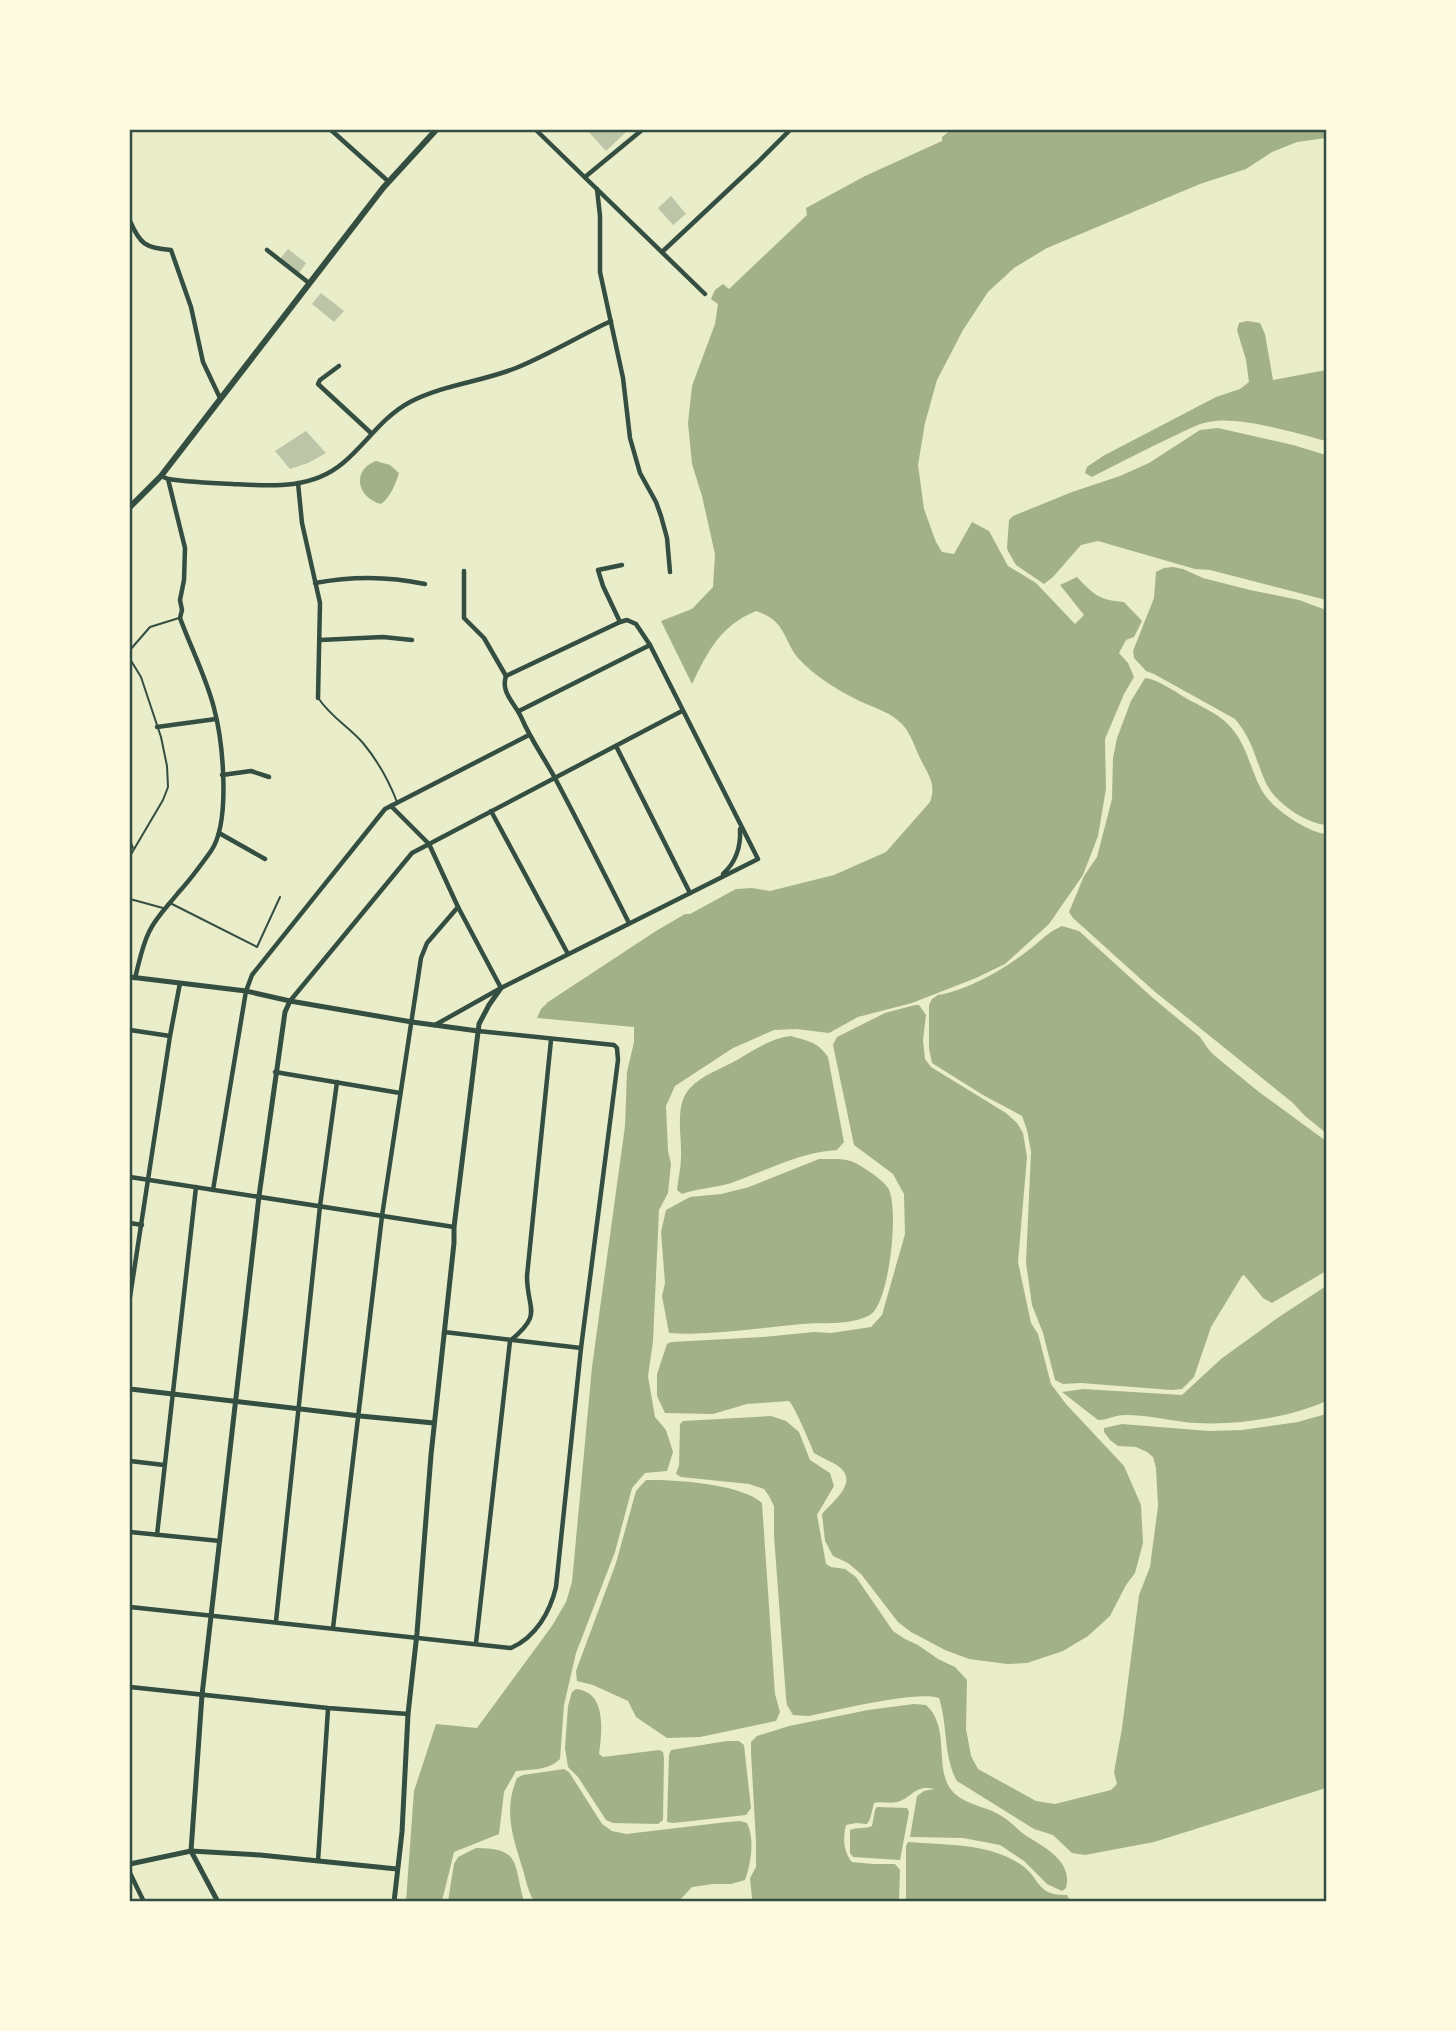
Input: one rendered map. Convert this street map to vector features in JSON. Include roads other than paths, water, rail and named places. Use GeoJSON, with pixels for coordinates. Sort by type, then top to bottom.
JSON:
{"type":"FeatureCollection","features":[{"type":"Feature","properties":{"kind":"main road"},"geometry":{"type":"LineString","coordinates":[[130,507],[161,476],[389,182],[436,130]]}},
{"type":"Feature","properties":{"kind":"street"},"geometry":{"type":"LineString","coordinates":[[331,130],[389,182]]}},
{"type":"Feature","properties":{"kind":"street"},"geometry":{"type":"LineString","coordinates":[[536,130],[705,294]]}},
{"type":"Feature","properties":{"kind":"street"},"geometry":{"type":"LineString","coordinates":[[585,177],[642,130]]}},
{"type":"Feature","properties":{"kind":"street"},"geometry":{"type":"LineString","coordinates":[[663,252],[790,130]]}},
{"type":"Feature","properties":{"kind":"street"},"geometry":{"type":"LineString","coordinates":[[597,189],[601,229],[600,272],[623,378],[631,438],[640,473],[661,516],[667,538],[670,572]]}},
{"type":"Feature","properties":{"kind":"street"},"geometry":{"type":"LineString","coordinates":[[130,221],[137,239],[149,246],[171,250],[191,307],[203,362],[220,398]]}},
{"type":"Feature","properties":{"kind":"street"},"geometry":{"type":"LineString","coordinates":[[267,250],[309,283]]}},
{"type":"Feature","properties":{"kind":"street"},"geometry":{"type":"LineString","coordinates":[[161,476],[186,482],[271,486],[309,481],[344,463],[383,422],[410,402],[516,368],[611,321]]}},
{"type":"Feature","properties":{"kind":"street"},"geometry":{"type":"LineString","coordinates":[[339,366],[318,384],[372,433]]}},
{"type":"Feature","properties":{"kind":"street"},"geometry":{"type":"LineString","coordinates":[[130,1606],[511,1648],[535,1631],[546,1616],[556,1587],[580,1349],[618,1060],[617,1048],[614,1045],[434,1026],[246,991],[132,978],[149,932],[164,908],[213,848],[222,815],[222,775],[216,719],[204,677],[180,618],[185,548],[168,479]]}},
{"type":"Feature","properties":{"kind":"street"},"geometry":{"type":"LineString","coordinates":[[298,483],[302,523],[320,603],[318,698]]}},
{"type":"Feature","properties":{"kind":"street"},"geometry":{"type":"LineString","coordinates":[[620,622],[598,570],[622,565]]}},
{"type":"Feature","properties":{"kind":"street"},"geometry":{"type":"LineString","coordinates":[[464,571],[464,618],[488,643],[506,676],[504,686],[629,923]]}},
{"type":"Feature","properties":{"kind":"street"},"geometry":{"type":"LineString","coordinates":[[315,583],[377,578],[425,584]]}},
{"type":"Feature","properties":{"kind":"street"},"geometry":{"type":"LineString","coordinates":[[434,1026],[501,988],[758,859],[650,645],[636,624],[627,620],[620,622],[506,676]]}},
{"type":"Feature","properties":{"kind":"street"},"geometry":{"type":"LineString","coordinates":[[320,640],[372,637],[412,640]]}},
{"type":"Feature","properties":{"kind":"street"},"geometry":{"type":"LineString","coordinates":[[519,711],[650,645]]}},
{"type":"Feature","properties":{"kind":"street"},"geometry":{"type":"LineString","coordinates":[[218,1902],[191,1851],[202,1695],[259,1196],[285,1012],[290,1001],[412,853],[682,711]]}},
{"type":"Feature","properties":{"kind":"street"},"geometry":{"type":"LineString","coordinates":[[157,727],[216,719]]}},
{"type":"Feature","properties":{"kind":"street"},"geometry":{"type":"LineString","coordinates":[[213,1190],[246,991],[252,975],[380,814],[397,802],[529,735]]}},
{"type":"Feature","properties":{"kind":"street"},"geometry":{"type":"LineString","coordinates":[[616,746],[691,893]]}},
{"type":"Feature","properties":{"kind":"street"},"geometry":{"type":"LineString","coordinates":[[222,775],[251,771],[269,777]]}},
{"type":"Feature","properties":{"kind":"street"},"geometry":{"type":"LineString","coordinates":[[391,806],[429,844],[458,907],[501,988]]}},
{"type":"Feature","properties":{"kind":"street"},"geometry":{"type":"LineString","coordinates":[[491,811],[568,954]]}},
{"type":"Feature","properties":{"kind":"street"},"geometry":{"type":"LineString","coordinates":[[720,878],[740,846],[740,825]]}},
{"type":"Feature","properties":{"kind":"street"},"geometry":{"type":"LineString","coordinates":[[219,833],[264,859]]}},
{"type":"Feature","properties":{"kind":"street"},"geometry":{"type":"LineString","coordinates":[[334,1628],[382,1216],[421,958],[424,948],[458,907]]}},
{"type":"Feature","properties":{"kind":"street"},"geometry":{"type":"LineString","coordinates":[[130,1297],[180,983]]}},
{"type":"Feature","properties":{"kind":"street"},"geometry":{"type":"LineString","coordinates":[[394,1902],[404,1805],[408,1714],[454,1227],[479,1024],[501,988]]}},
{"type":"Feature","properties":{"kind":"street"},"geometry":{"type":"LineString","coordinates":[[130,1030],[170,1036]]}},
{"type":"Feature","properties":{"kind":"street"},"geometry":{"type":"LineString","coordinates":[[476,1643],[510,1341],[527,1328],[532,1309],[526,1288],[551,1040]]}},
{"type":"Feature","properties":{"kind":"street"},"geometry":{"type":"LineString","coordinates":[[275,1072],[400,1093]]}},
{"type":"Feature","properties":{"kind":"street"},"geometry":{"type":"LineString","coordinates":[[276,1621],[320,1206],[337,1082]]}},
{"type":"Feature","properties":{"kind":"street"},"geometry":{"type":"LineString","coordinates":[[130,1177],[454,1227]]}},
{"type":"Feature","properties":{"kind":"street"},"geometry":{"type":"LineString","coordinates":[[157,1535],[196,1187]]}},
{"type":"Feature","properties":{"kind":"street"},"geometry":{"type":"LineString","coordinates":[[130,1223],[142,1225]]}},
{"type":"Feature","properties":{"kind":"street"},"geometry":{"type":"LineString","coordinates":[[444,1332],[580,1349]]}},
{"type":"Feature","properties":{"kind":"street"},"geometry":{"type":"LineString","coordinates":[[130,1389],[434,1423]]}},
{"type":"Feature","properties":{"kind":"street"},"geometry":{"type":"LineString","coordinates":[[130,1461],[164,1465]]}},
{"type":"Feature","properties":{"kind":"street"},"geometry":{"type":"LineString","coordinates":[[130,1532],[220,1541]]}},
{"type":"Feature","properties":{"kind":"street"},"geometry":{"type":"LineString","coordinates":[[130,1687],[408,1714]]}},
{"type":"Feature","properties":{"kind":"street"},"geometry":{"type":"LineString","coordinates":[[318,1861],[328,1708]]}},
{"type":"Feature","properties":{"kind":"street"},"geometry":{"type":"LineString","coordinates":[[130,1864],[191,1851],[397,1869]]}},
{"type":"Feature","properties":{"kind":"street"},"geometry":{"type":"LineString","coordinates":[[130,1873],[144,1902]]}},
{"type":"Feature","properties":{"kind":"lane"},"geometry":{"type":"LineString","coordinates":[[130,650],[150,627],[180,618]]}},
{"type":"Feature","properties":{"kind":"lane"},"geometry":{"type":"LineString","coordinates":[[130,659],[142,677],[157,727],[167,766],[168,786],[163,800],[130,856]]}},
{"type":"Feature","properties":{"kind":"lane"},"geometry":{"type":"LineString","coordinates":[[318,698],[327,712],[362,742],[381,769],[397,802]]}},
{"type":"Feature","properties":{"kind":"lane"},"geometry":{"type":"LineString","coordinates":[[130,840],[133,849]]}},
{"type":"Feature","properties":{"kind":"lane"},"geometry":{"type":"LineString","coordinates":[[170,903],[257,947],[281,897]]}},
{"type":"Feature","properties":{"kind":"lane"},"geometry":{"type":"LineString","coordinates":[[130,899],[164,908]]}}]}
